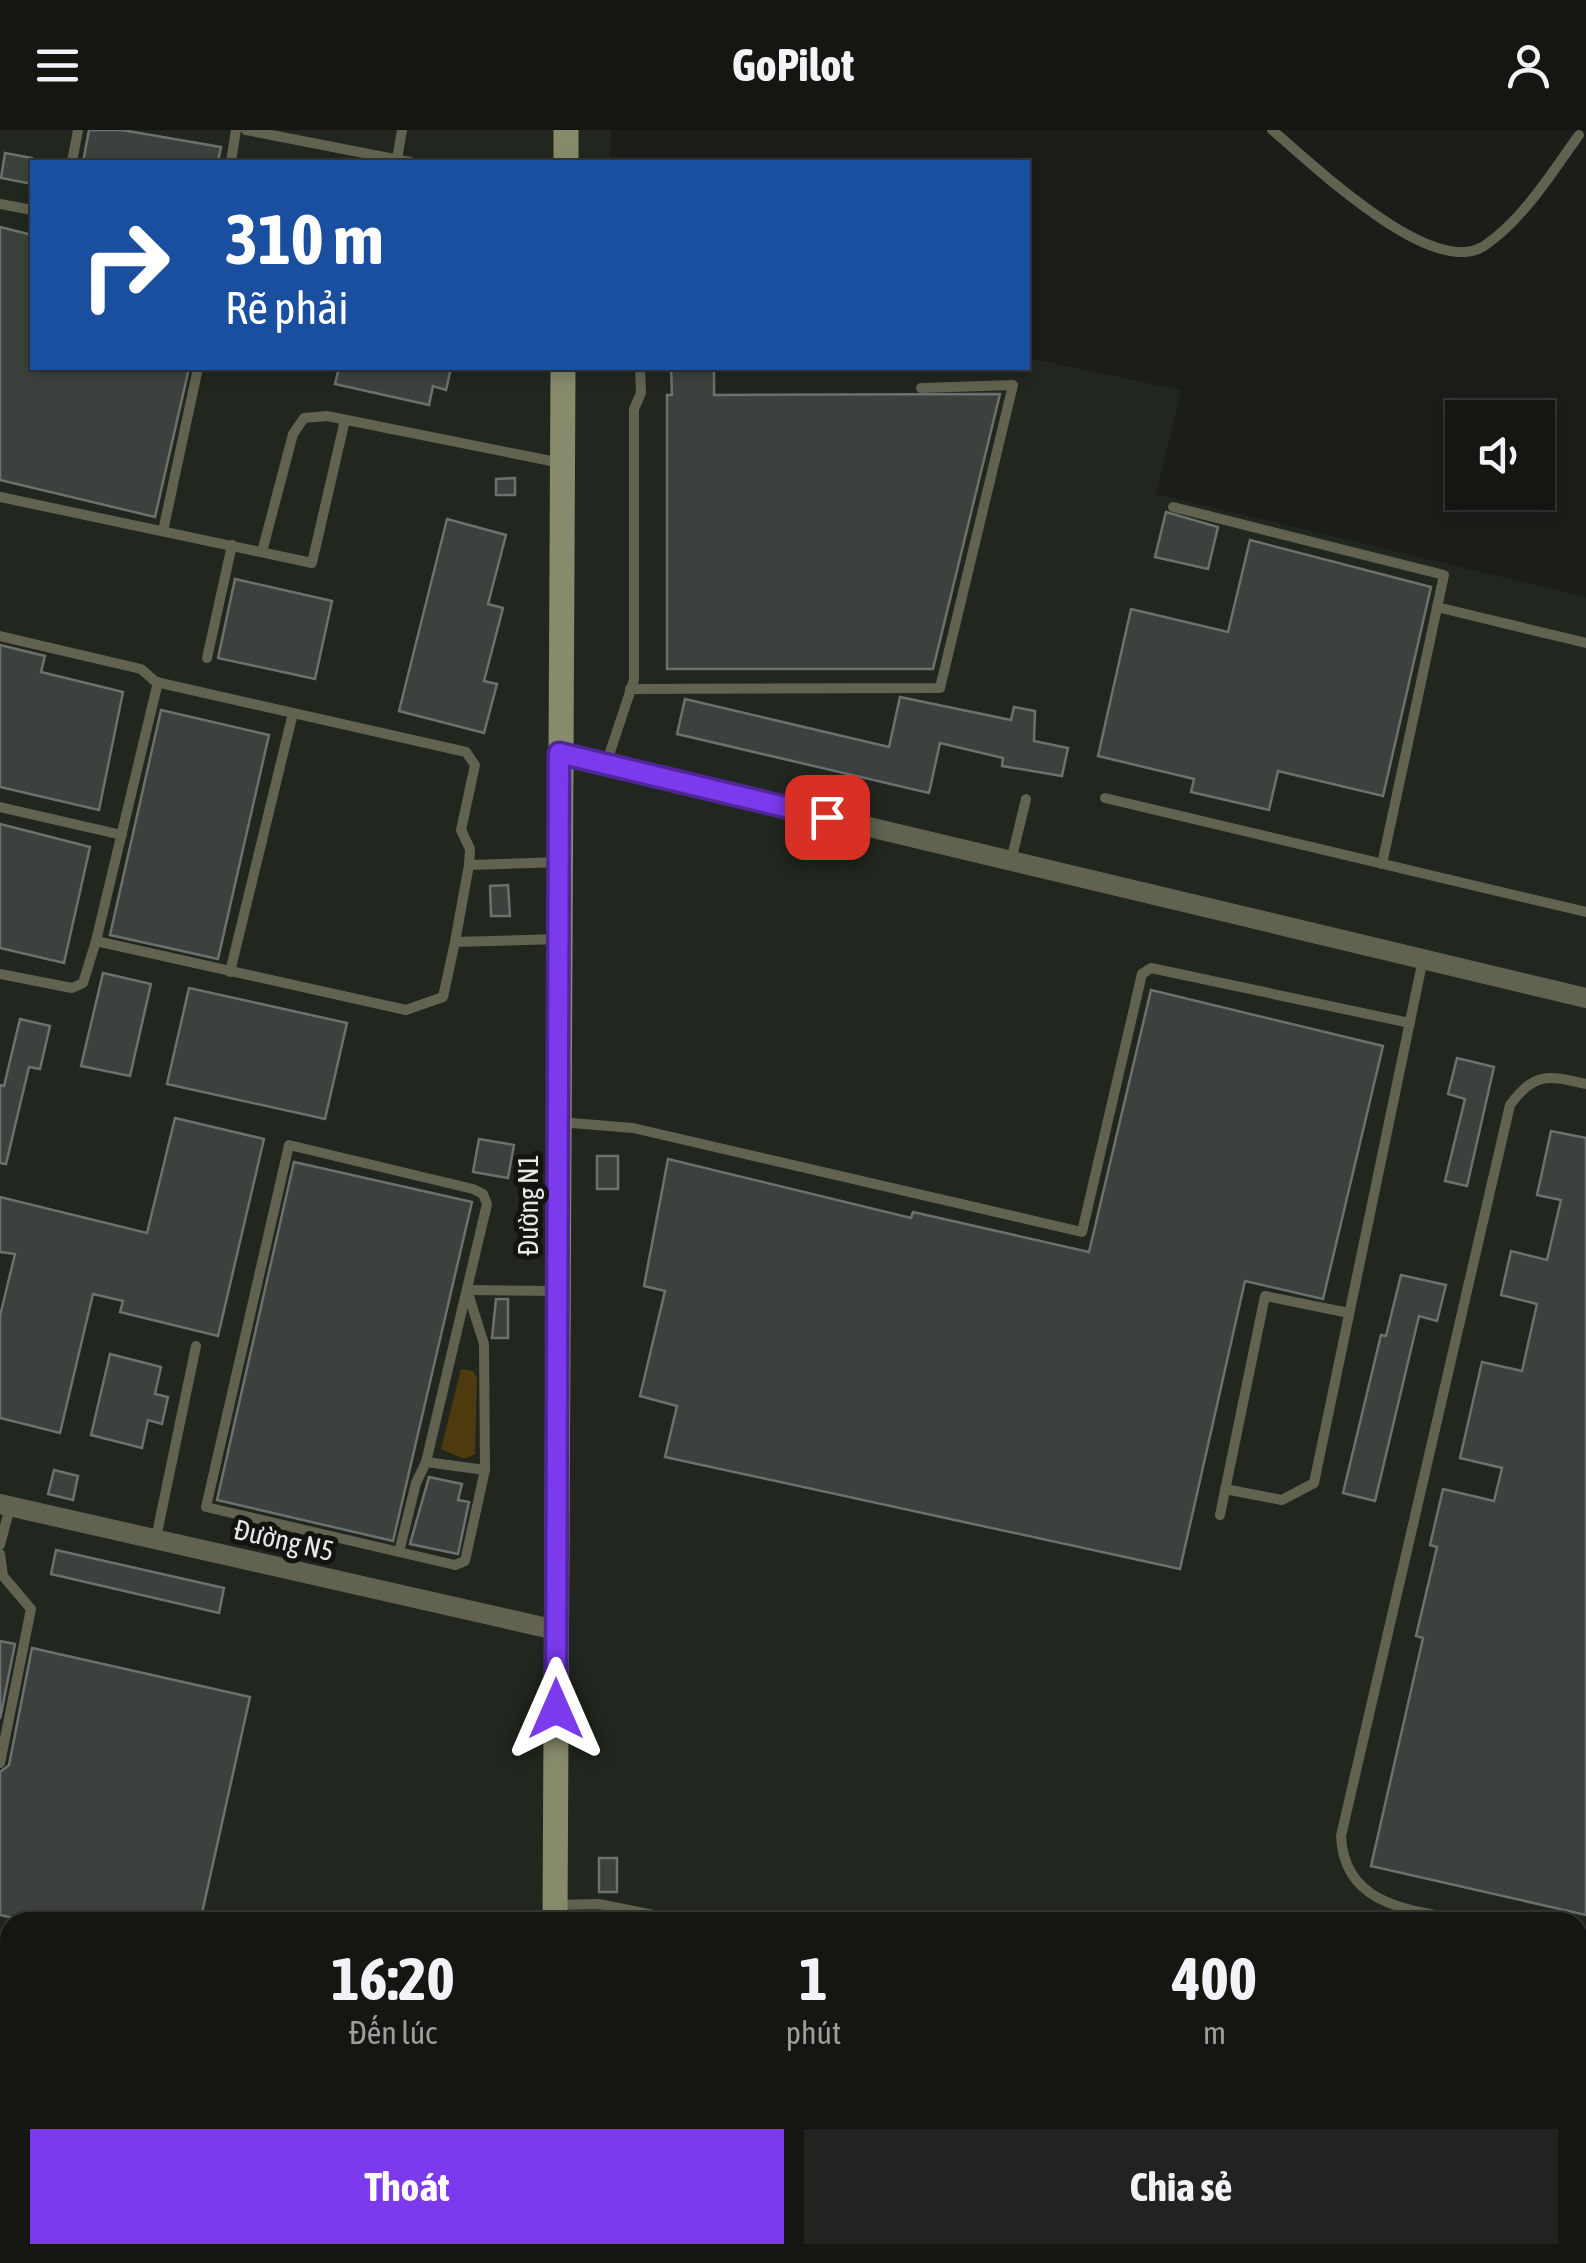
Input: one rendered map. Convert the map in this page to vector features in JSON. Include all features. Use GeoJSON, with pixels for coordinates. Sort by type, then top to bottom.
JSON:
{"type":"FeatureCollection","features":[{"type":"Feature","properties":{"kind":"street"},"geometry":{"type":"LineString","coordinates":[[566,130],[566,160]]}},
{"type":"Feature","properties":{"kind":"street","name":"Đường N1"},"geometry":{"type":"LineString","coordinates":[[554,1912],[563,370]]}},
{"type":"Feature","properties":{"kind":"street"},"geometry":{"type":"LineString","coordinates":[[559,753],[1586,998]]}},
{"type":"Feature","properties":{"kind":"street","name":"Đường N5"},"geometry":{"type":"LineString","coordinates":[[5,1505],[556,1630]]}},
{"type":"Feature","properties":{"kind":"lane"},"geometry":{"type":"LineString","coordinates":[[72,160],[78,130]]}},
{"type":"Feature","properties":{"kind":"lane"},"geometry":{"type":"LineString","coordinates":[[231,160],[236,130]]}},
{"type":"Feature","properties":{"kind":"lane"},"geometry":{"type":"LineString","coordinates":[[246,130],[398,160],[402,130]]}},
{"type":"Feature","properties":{"kind":"lane"},"geometry":{"type":"LineString","coordinates":[[1272,130],[1412,240],[1457,254],[1483,247],[1531,200],[1579,135]]}},
{"type":"Feature","properties":{"kind":"lane"},"geometry":{"type":"LineString","coordinates":[[0,204],[30,210]]}},
{"type":"Feature","properties":{"kind":"lane"},"geometry":{"type":"LineString","coordinates":[[163,531],[198,370]]}},
{"type":"Feature","properties":{"kind":"lane"},"geometry":{"type":"LineString","coordinates":[[606,764],[630,689],[634,409],[640,394],[640,370]]}},
{"type":"Feature","properties":{"kind":"lane"},"geometry":{"type":"LineString","coordinates":[[630,689],[940,688],[1013,386],[921,388]]}},
{"type":"Feature","properties":{"kind":"lane"},"geometry":{"type":"LineString","coordinates":[[262,552],[293,434],[304,418],[345,420],[562,463]]}},
{"type":"Feature","properties":{"kind":"lane"},"geometry":{"type":"LineString","coordinates":[[0,496],[312,563],[345,420]]}},
{"type":"Feature","properties":{"kind":"lane"},"geometry":{"type":"LineString","coordinates":[[1172,507],[1444,575],[1382,864]]}},
{"type":"Feature","properties":{"kind":"lane"},"geometry":{"type":"LineString","coordinates":[[207,658],[232,545]]}},
{"type":"Feature","properties":{"kind":"lane"},"geometry":{"type":"LineString","coordinates":[[1438,607],[1586,643]]}},
{"type":"Feature","properties":{"kind":"lane"},"geometry":{"type":"LineString","coordinates":[[0,636],[141,669],[158,682],[472,755],[474,765],[461,830],[470,850],[469,865],[443,997],[416,1009],[395,1009],[96,941]]}},
{"type":"Feature","properties":{"kind":"lane"},"geometry":{"type":"LineString","coordinates":[[0,974],[72,988],[84,983],[158,682]]}},
{"type":"Feature","properties":{"kind":"lane"},"geometry":{"type":"LineString","coordinates":[[230,972],[293,714]]}},
{"type":"Feature","properties":{"kind":"lane"},"geometry":{"type":"LineString","coordinates":[[1105,798],[1586,912]]}},
{"type":"Feature","properties":{"kind":"lane"},"geometry":{"type":"LineString","coordinates":[[1011,860],[1026,799]]}},
{"type":"Feature","properties":{"kind":"lane"},"geometry":{"type":"LineString","coordinates":[[0,807],[122,834]]}},
{"type":"Feature","properties":{"kind":"lane"},"geometry":{"type":"LineString","coordinates":[[469,865],[560,862]]}},
{"type":"Feature","properties":{"kind":"lane"},"geometry":{"type":"LineString","coordinates":[[456,942],[561,939]]}},
{"type":"Feature","properties":{"kind":"lane"},"geometry":{"type":"LineString","coordinates":[[1226,1489],[1282,1500],[1314,1483],[1423,959]]}},
{"type":"Feature","properties":{"kind":"lane"},"geometry":{"type":"LineString","coordinates":[[558,1122],[634,1128],[1082,1232],[1142,974],[1151,968],[1410,1024]]}},
{"type":"Feature","properties":{"kind":"lane"},"geometry":{"type":"LineString","coordinates":[[1435,1912],[1362,1891],[1342,1853],[1341,1836],[1510,1105],[1526,1084],[1551,1076],[1586,1084]]}},
{"type":"Feature","properties":{"kind":"lane"},"geometry":{"type":"LineString","coordinates":[[400,1552],[416,1483],[426,1462],[487,1204],[483,1194],[289,1145],[206,1508],[454,1565],[464,1561],[485,1470],[484,1344],[467,1290]]}},
{"type":"Feature","properties":{"kind":"lane"},"geometry":{"type":"LineString","coordinates":[[467,1290],[558,1291]]}},
{"type":"Feature","properties":{"kind":"lane"},"geometry":{"type":"LineString","coordinates":[[1220,1515],[1265,1296],[1349,1313]]}},
{"type":"Feature","properties":{"kind":"lane"},"geometry":{"type":"LineString","coordinates":[[156,1538],[196,1346]]}},
{"type":"Feature","properties":{"kind":"lane"},"geometry":{"type":"LineString","coordinates":[[426,1462],[485,1470]]}},
{"type":"Feature","properties":{"kind":"lane"},"geometry":{"type":"LineString","coordinates":[[0,1544],[5,1505]]}},
{"type":"Feature","properties":{"kind":"lane"},"geometry":{"type":"LineString","coordinates":[[0,1554],[3,1576],[32,1609],[0,1763]]}},
{"type":"Feature","properties":{"kind":"lane"},"geometry":{"type":"LineString","coordinates":[[563,1912],[600,1904],[639,1912]]}},
{"type":"Feature","properties":{"kind":"shaded area"},"geometry":{"type":"Polygon","coordinates":[[[0,130],[611,130],[610,160],[30,160],[30,370],[1030,370],[1030,358],[1181,390],[1156,494],[1586,597],[1586,1912],[0,1912],[0,130]]]}},
{"type":"Feature","properties":{"kind":"shaded area"},"geometry":{"type":"Polygon","coordinates":[[[461,1369],[473,1371],[477,1378],[475,1454],[464,1459],[441,1449],[461,1369]]]}},
{"type":"Feature","properties":{"kind":"building"},"geometry":{"type":"Polygon","coordinates":[[[89,130],[122,130],[221,147],[218,160],[83,160],[89,130]]]}},
{"type":"Feature","properties":{"kind":"building"},"geometry":{"type":"Polygon","coordinates":[[[5,153],[32,158],[30,184],[1,178],[5,153]]]}},
{"type":"Feature","properties":{"kind":"building"},"geometry":{"type":"Polygon","coordinates":[[[0,227],[30,234],[30,370],[189,370],[155,517],[0,480],[0,227]]]}},
{"type":"Feature","properties":{"kind":"building"},"geometry":{"type":"Polygon","coordinates":[[[338,370],[451,370],[446,390],[433,386],[429,405],[335,384],[338,370]]]}},
{"type":"Feature","properties":{"kind":"building"},"geometry":{"type":"Polygon","coordinates":[[[671,370],[714,370],[714,395],[1000,394],[933,669],[667,669],[667,395],[672,395],[671,370]]]}},
{"type":"Feature","properties":{"kind":"building"},"geometry":{"type":"Polygon","coordinates":[[[515,478],[515,495],[496,495],[496,479],[515,478]]]}},
{"type":"Feature","properties":{"kind":"building"},"geometry":{"type":"Polygon","coordinates":[[[1166,512],[1218,527],[1208,569],[1155,557],[1166,512]]]}},
{"type":"Feature","properties":{"kind":"building"},"geometry":{"type":"Polygon","coordinates":[[[447,519],[506,535],[488,604],[503,608],[484,681],[497,684],[484,733],[399,711],[447,519]]]}},
{"type":"Feature","properties":{"kind":"building"},"geometry":{"type":"Polygon","coordinates":[[[1250,540],[1431,587],[1383,796],[1278,771],[1269,810],[1191,792],[1194,779],[1098,756],[1131,609],[1228,632],[1250,540]]]}},
{"type":"Feature","properties":{"kind":"building"},"geometry":{"type":"Polygon","coordinates":[[[235,579],[332,601],[315,679],[218,658],[235,579]]]}},
{"type":"Feature","properties":{"kind":"building"},"geometry":{"type":"Polygon","coordinates":[[[0,645],[45,656],[41,672],[123,692],[99,810],[0,787],[0,645]]]}},
{"type":"Feature","properties":{"kind":"building"},"geometry":{"type":"Polygon","coordinates":[[[900,697],[1011,720],[1014,707],[1035,711],[1034,741],[1068,748],[1062,776],[1002,766],[1003,758],[940,743],[929,793],[677,734],[685,699],[889,747],[900,697]]]}},
{"type":"Feature","properties":{"kind":"building"},"geometry":{"type":"Polygon","coordinates":[[[161,710],[269,735],[218,959],[110,935],[161,710]]]}},
{"type":"Feature","properties":{"kind":"building"},"geometry":{"type":"Polygon","coordinates":[[[0,824],[90,847],[64,963],[0,948],[0,824]]]}},
{"type":"Feature","properties":{"kind":"building"},"geometry":{"type":"Polygon","coordinates":[[[508,885],[510,916],[491,916],[490,886],[508,885]]]}},
{"type":"Feature","properties":{"kind":"building"},"geometry":{"type":"Polygon","coordinates":[[[103,973],[151,984],[130,1076],[81,1066],[103,973]]]}},
{"type":"Feature","properties":{"kind":"building"},"geometry":{"type":"Polygon","coordinates":[[[189,988],[347,1023],[325,1119],[167,1084],[189,988]]]}},
{"type":"Feature","properties":{"kind":"building"},"geometry":{"type":"Polygon","coordinates":[[[1151,990],[1383,1046],[1323,1299],[1245,1281],[1180,1569],[665,1457],[677,1406],[640,1396],[665,1291],[644,1286],[668,1159],[911,1218],[913,1212],[1089,1252],[1151,990]]]}},
{"type":"Feature","properties":{"kind":"building"},"geometry":{"type":"Polygon","coordinates":[[[20,1019],[50,1026],[40,1069],[29,1067],[6,1164],[0,1163],[0,1085],[4,1086],[20,1019]]]}},
{"type":"Feature","properties":{"kind":"building"},"geometry":{"type":"Polygon","coordinates":[[[1457,1058],[1494,1067],[1467,1186],[1445,1181],[1465,1099],[1448,1094],[1457,1058]]]}},
{"type":"Feature","properties":{"kind":"building"},"geometry":{"type":"Polygon","coordinates":[[[175,1118],[264,1139],[218,1336],[120,1312],[123,1301],[93,1294],[60,1433],[0,1418],[0,1316],[15,1254],[0,1252],[0,1197],[147,1233],[175,1118]]]}},
{"type":"Feature","properties":{"kind":"building"},"geometry":{"type":"Polygon","coordinates":[[[1551,1131],[1586,1138],[1586,1912],[1371,1866],[1423,1638],[1416,1636],[1437,1547],[1430,1545],[1443,1489],[1494,1501],[1502,1468],[1460,1458],[1482,1362],[1522,1371],[1537,1304],[1501,1295],[1511,1251],[1547,1260],[1561,1200],[1537,1195],[1551,1131]]]}},
{"type":"Feature","properties":{"kind":"building"},"geometry":{"type":"Polygon","coordinates":[[[479,1139],[514,1145],[508,1178],[473,1172],[479,1139]]]}},
{"type":"Feature","properties":{"kind":"building"},"geometry":{"type":"Polygon","coordinates":[[[597,1156],[618,1156],[618,1189],[597,1189],[597,1156]]]}},
{"type":"Feature","properties":{"kind":"building"},"geometry":{"type":"Polygon","coordinates":[[[294,1162],[472,1202],[393,1541],[217,1500],[294,1162]]]}},
{"type":"Feature","properties":{"kind":"building"},"geometry":{"type":"Polygon","coordinates":[[[1401,1275],[1446,1285],[1437,1321],[1419,1316],[1375,1501],[1343,1493],[1381,1335],[1386,1336],[1401,1275]]]}},
{"type":"Feature","properties":{"kind":"building"},"geometry":{"type":"Polygon","coordinates":[[[496,1299],[508,1299],[508,1338],[492,1338],[496,1299]]]}},
{"type":"Feature","properties":{"kind":"building"},"geometry":{"type":"Polygon","coordinates":[[[110,1354],[161,1367],[155,1394],[168,1397],[162,1424],[148,1420],[142,1448],[91,1435],[110,1354]]]}},
{"type":"Feature","properties":{"kind":"building"},"geometry":{"type":"Polygon","coordinates":[[[54,1470],[78,1476],[73,1500],[48,1494],[54,1470]]]}},
{"type":"Feature","properties":{"kind":"building"},"geometry":{"type":"Polygon","coordinates":[[[429,1477],[462,1484],[458,1500],[469,1502],[458,1554],[410,1544],[429,1477]]]}},
{"type":"Feature","properties":{"kind":"building"},"geometry":{"type":"Polygon","coordinates":[[[56,1550],[224,1588],[219,1613],[51,1574],[56,1550]]]}},
{"type":"Feature","properties":{"kind":"building"},"geometry":{"type":"Polygon","coordinates":[[[0,1641],[15,1644],[0,1719],[0,1641]]]}},
{"type":"Feature","properties":{"kind":"building"},"geometry":{"type":"Polygon","coordinates":[[[32,1648],[250,1697],[202,1912],[0,1912],[0,1772],[9,1765],[32,1648]]]}},
{"type":"Feature","properties":{"kind":"building"},"geometry":{"type":"Polygon","coordinates":[[[599,1858],[617,1858],[617,1892],[599,1892],[599,1858]]]}},
{"type":"Feature","properties":{"kind":"route"},"geometry":{"type":"LineString","coordinates":[[556,1709],[559,753],[827,817]]}}]}
